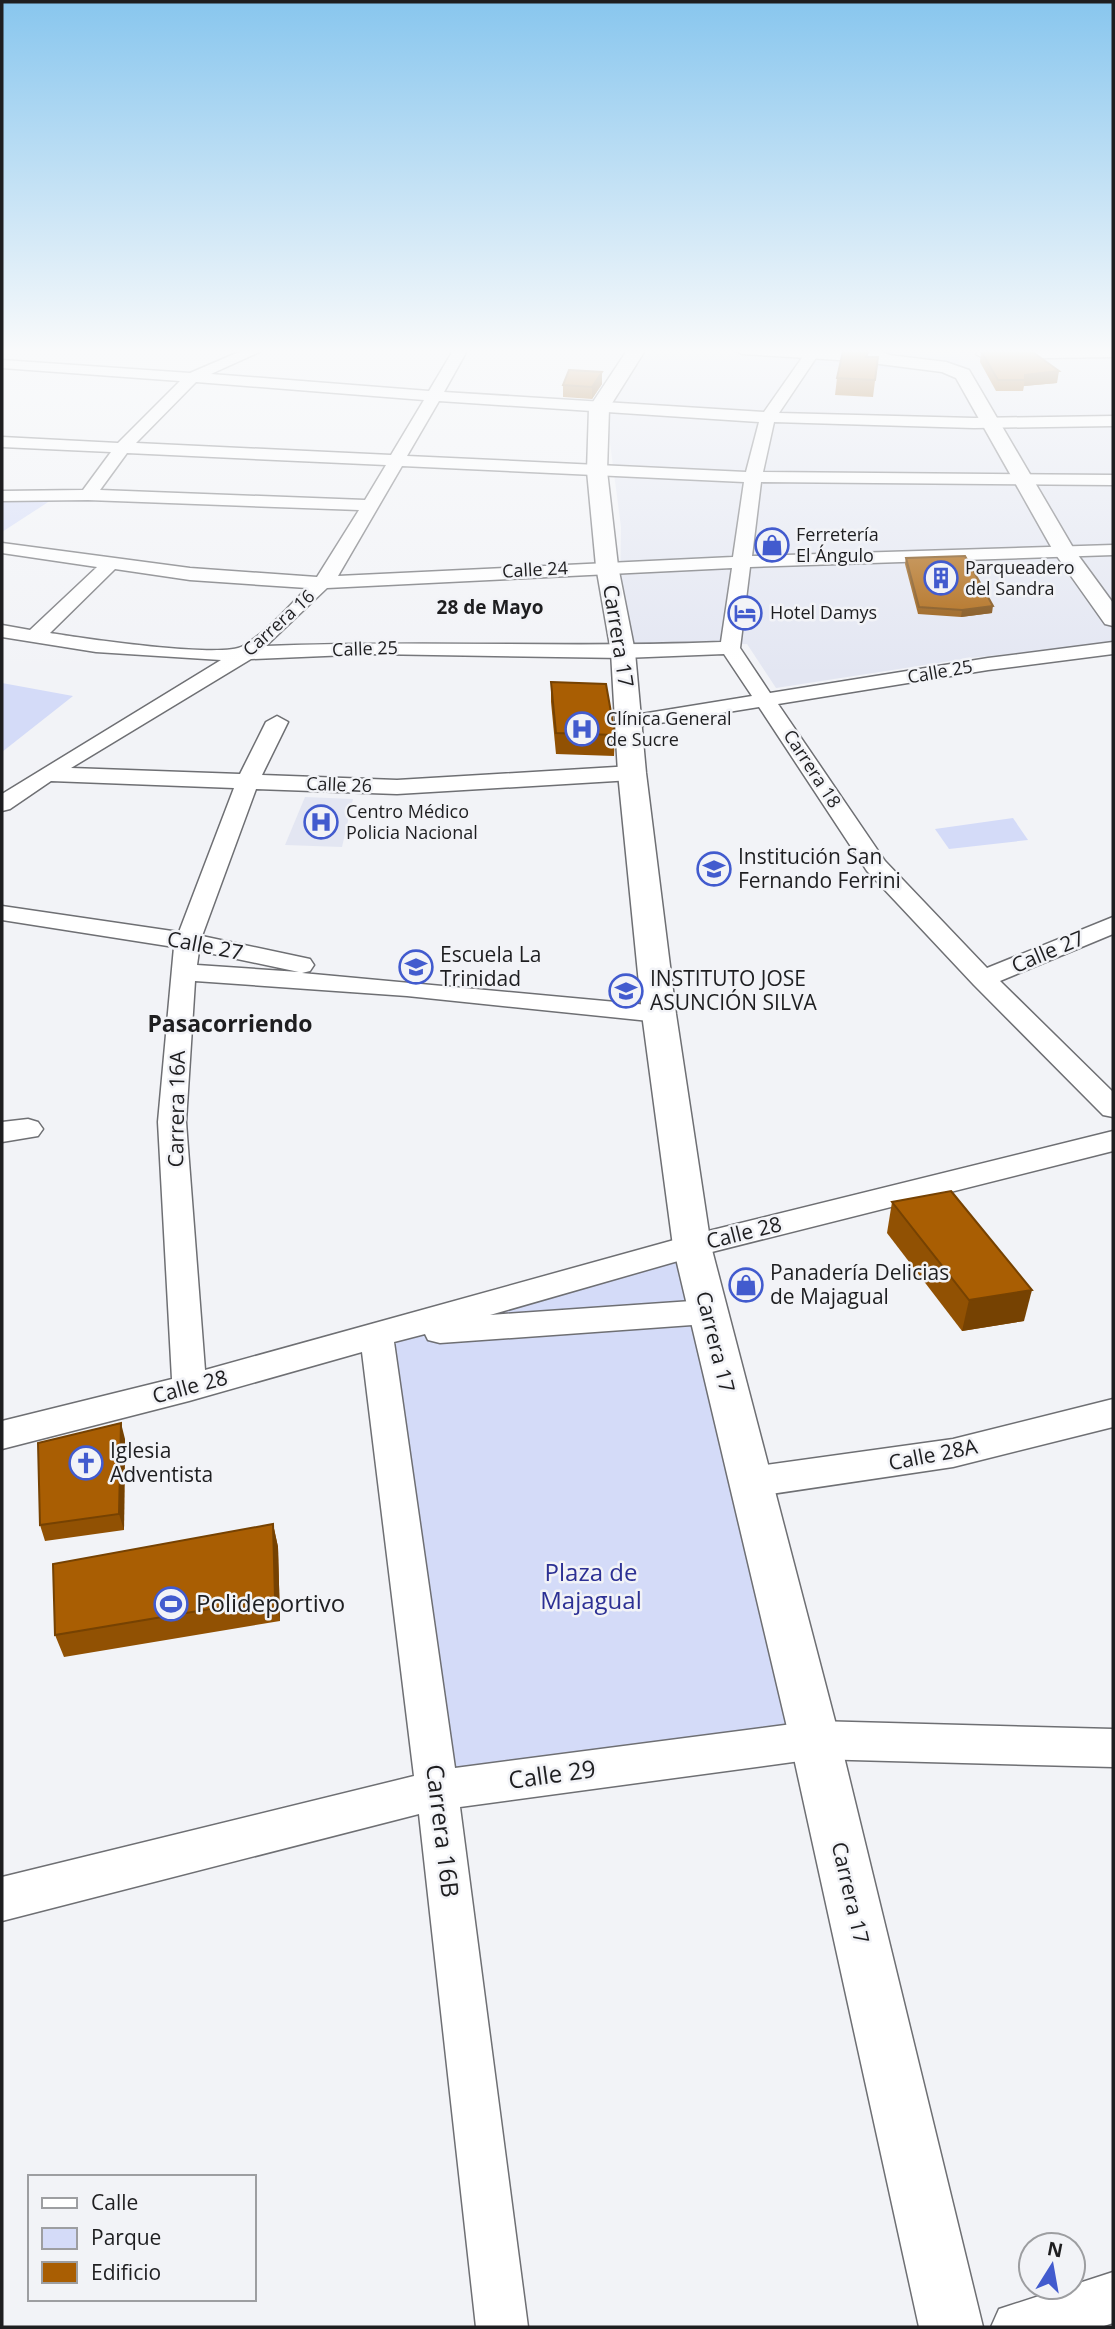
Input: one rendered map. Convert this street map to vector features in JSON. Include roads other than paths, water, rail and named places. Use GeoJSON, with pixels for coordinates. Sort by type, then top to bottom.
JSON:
{"type":"FeatureCollection","features":[{"type":"Feature","properties":{"kind":"main road","name":"Carrera 17"},"geometry":{"type":"LineString","coordinates":[[597,458],[607,566],[623,652],[632,773],[659,1013],[692,1246],[706,1312],[815,1740],[951,2327]]}},
{"type":"Feature","properties":{"kind":"main road"},"geometry":{"type":"LineString","coordinates":[[1009,458],[1065,552],[1113,620]]}},
{"type":"Feature","properties":{"kind":"street"},"geometry":{"type":"LineString","coordinates":[[88,495],[115,458]]}},
{"type":"Feature","properties":{"kind":"street"},"geometry":{"type":"LineString","coordinates":[[347,458],[753,477],[1113,480]]}},
{"type":"Feature","properties":{"kind":"street"},"geometry":{"type":"LineString","coordinates":[[730,648],[758,458]]}},
{"type":"Feature","properties":{"kind":"street","name":"Carrera 16"},"geometry":{"type":"LineString","coordinates":[[2,804],[46,774],[243,656],[323,583],[395,460]]}},
{"type":"Feature","properties":{"kind":"street"},"geometry":{"type":"LineString","coordinates":[[2,496],[88,495],[369,505]]}},
{"type":"Feature","properties":{"kind":"street","name":"Calle 24"},"geometry":{"type":"LineString","coordinates":[[2,548],[109,565],[190,574],[323,583],[607,566],[1113,550]]}},
{"type":"Feature","properties":{"kind":"street"},"geometry":{"type":"LineString","coordinates":[[34,637],[109,565]]}},
{"type":"Feature","properties":{"kind":"street","name":"Calle 25"},"geometry":{"type":"LineString","coordinates":[[2,631],[160,652],[243,656],[384,648],[623,652],[730,648]]}},
{"type":"Feature","properties":{"kind":"street","name":"Carrera 18"},"geometry":{"type":"LineString","coordinates":[[730,648],[876,866],[983,979],[1113,1108]]}},
{"type":"Feature","properties":{"kind":"street","name":"Calle 25"},"geometry":{"type":"LineString","coordinates":[[629,722],[988,664],[1113,648]]}},
{"type":"Feature","properties":{"kind":"street","name":"Carrera 16A"},"geometry":{"type":"LineString","coordinates":[[189,1388],[172,1122],[183,972],[188,941],[247,782],[277,722]]}},
{"type":"Feature","properties":{"kind":"street","name":"Calle 26"},"geometry":{"type":"LineString","coordinates":[[46,774],[397,787],[632,773]]}},
{"type":"Feature","properties":{"kind":"street","name":"Calle 27"},"geometry":{"type":"LineString","coordinates":[[2,913],[188,941],[407,988]]}},
{"type":"Feature","properties":{"kind":"street","name":"Calle 27"},"geometry":{"type":"LineString","coordinates":[[983,979],[1113,925]]}},
{"type":"Feature","properties":{"kind":"street","name":"Calle 27"},"geometry":{"type":"LineString","coordinates":[[183,972],[407,988],[659,1013]]}},
{"type":"Feature","properties":{"kind":"street","name":"Calle 28"},"geometry":{"type":"LineString","coordinates":[[2,1435],[189,1388],[692,1246],[1113,1140]]}},
{"type":"Feature","properties":{"kind":"street","name":"Calle 28"},"geometry":{"type":"LineString","coordinates":[[377,1336],[706,1312]]}},
{"type":"Feature","properties":{"kind":"street","name":"Carrera 16B"},"geometry":{"type":"LineString","coordinates":[[377,1336],[437,1790],[502,2327]]}},
{"type":"Feature","properties":{"kind":"street","name":"Calle 28A"},"geometry":{"type":"LineString","coordinates":[[751,1482],[953,1453],[1113,1413]]}},
{"type":"Feature","properties":{"kind":"street","name":"Calle 29"},"geometry":{"type":"LineString","coordinates":[[2,1899],[437,1790],[815,1740],[1113,1748]]}},
{"type":"Feature","properties":{"kind":"street"},"geometry":{"type":"LineString","coordinates":[[1017,2327],[1113,2298]]}},
{"type":"Feature","properties":{"kind":"place","name":"Ferretería El Ángulo"},"geometry":{"type":"Point","coordinates":[772,545]}},
{"type":"Feature","properties":{"kind":"place","name":"Parqueadero del Sandra"},"geometry":{"type":"Point","coordinates":[941,578]}},
{"type":"Feature","properties":{"kind":"place","name":"Hotel Damys"},"geometry":{"type":"Point","coordinates":[745,613]}},
{"type":"Feature","properties":{"kind":"place","name":"Clínica General de Sucre"},"geometry":{"type":"Point","coordinates":[582,729]}},
{"type":"Feature","properties":{"kind":"place","name":"Centro Médico Policia Nacional"},"geometry":{"type":"Point","coordinates":[321,822]}},
{"type":"Feature","properties":{"kind":"place","name":"Institución San Fernando Ferrini"},"geometry":{"type":"Point","coordinates":[714,869]}},
{"type":"Feature","properties":{"kind":"place","name":"Escuela La Trinidad"},"geometry":{"type":"Point","coordinates":[416,967]}},
{"type":"Feature","properties":{"kind":"place","name":"INSTITUTO JOSE ASUNCIÓN SILVA"},"geometry":{"type":"Point","coordinates":[626,991]}},
{"type":"Feature","properties":{"kind":"place","name":"Panadería Delicias de Majagual"},"geometry":{"type":"Point","coordinates":[746,1285]}},
{"type":"Feature","properties":{"kind":"place","name":"Iglesia Adventista"},"geometry":{"type":"Point","coordinates":[86,1463]}},
{"type":"Feature","properties":{"kind":"place","name":"Polideportivo"},"geometry":{"type":"Point","coordinates":[171,1604]}},
{"type":"Feature","properties":{"kind":"district","name":"28 de Mayo"},"geometry":{"type":"Point","coordinates":[490,607]}},
{"type":"Feature","properties":{"kind":"district","name":"Pasacorriendo"},"geometry":{"type":"Point","coordinates":[230,1024]}},
{"type":"Feature","properties":{"kind":"park label","name":"Plaza de Majagual"},"geometry":{"type":"Point","coordinates":[591,1587]}}]}
